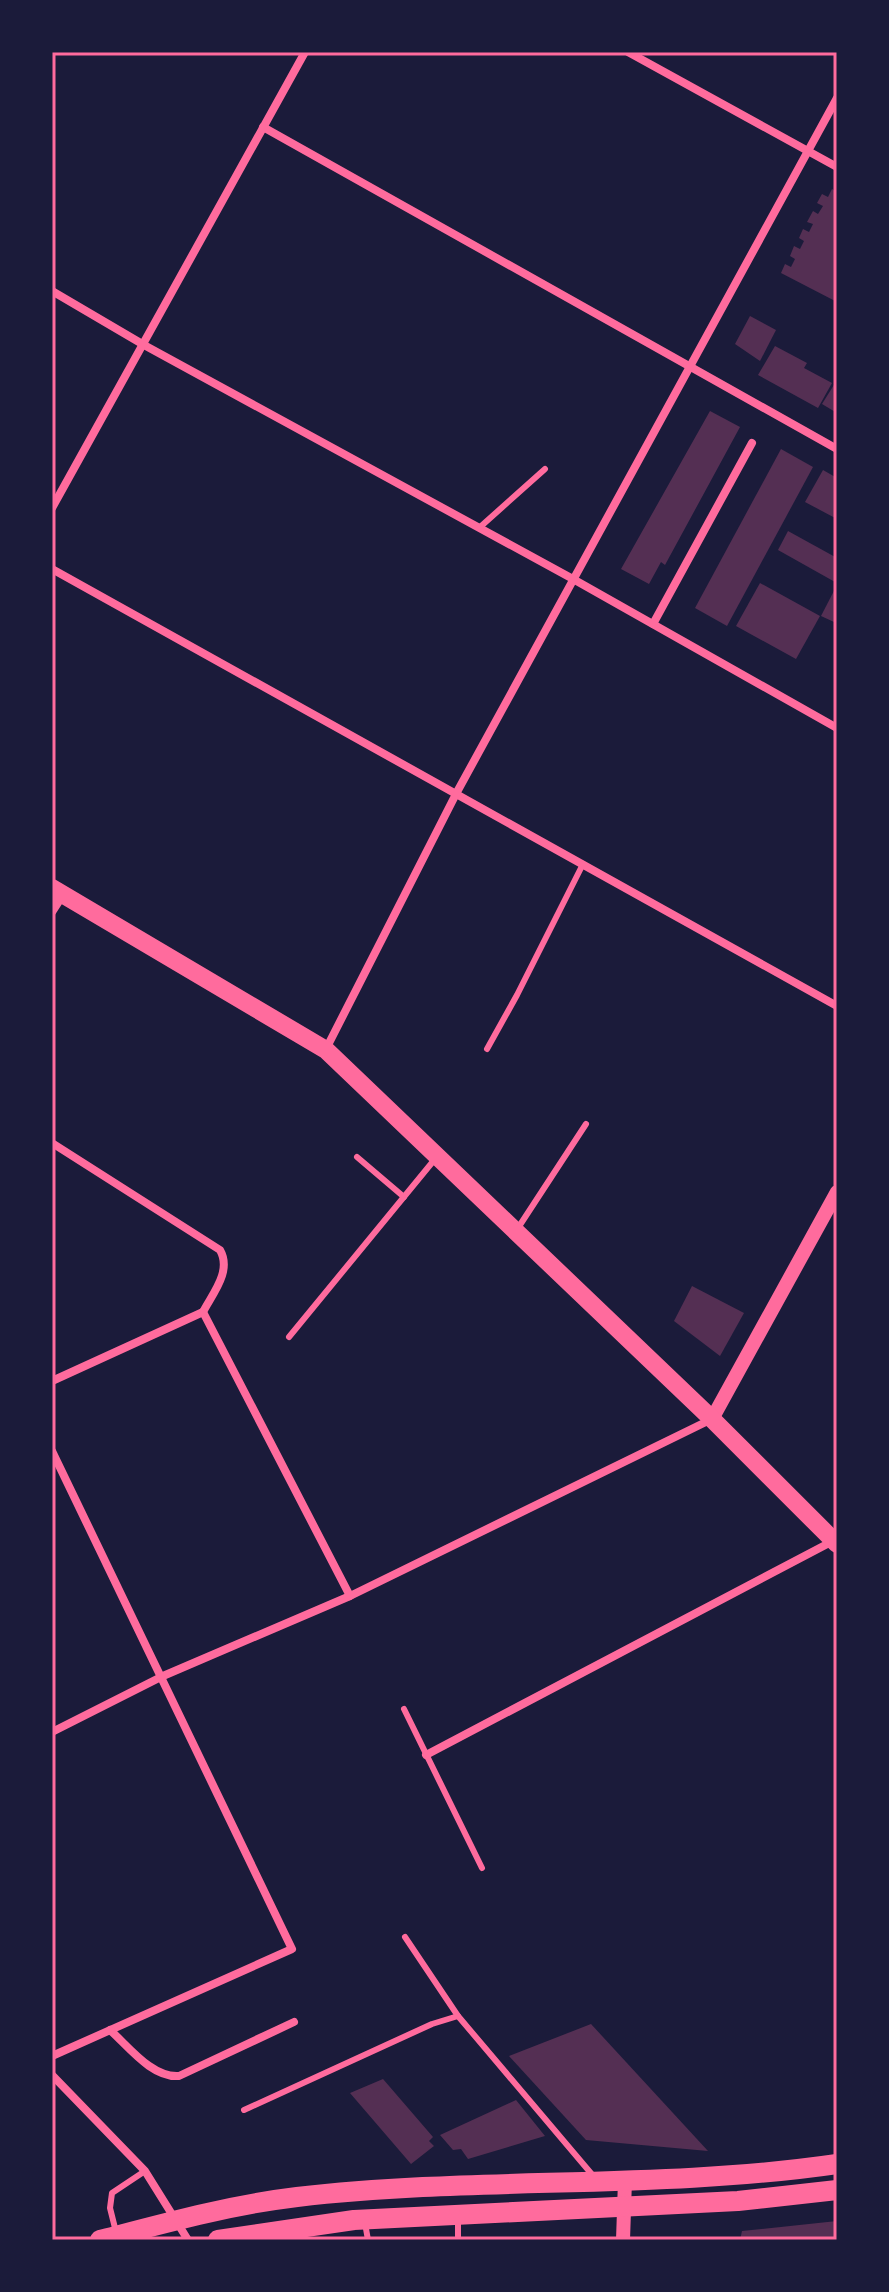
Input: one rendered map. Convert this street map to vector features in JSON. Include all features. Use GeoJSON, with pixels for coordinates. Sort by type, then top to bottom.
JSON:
{"type":"FeatureCollection","features":[{"type":"Feature","properties":{"kind":"highway"},"geometry":{"type":"LineString","coordinates":[[109,2238],[176,2219],[247,2204],[311,2196],[442,2186],[732,2175],[837,2164]]}},
{"type":"Feature","properties":{"kind":"highway"},"geometry":{"type":"LineString","coordinates":[[218,2240],[366,2230],[458,2213],[738,2201],[837,2190]]}},
{"type":"Feature","properties":{"kind":"main road"},"geometry":{"type":"LineString","coordinates":[[58,891],[326,1050],[712,1419],[835,1543]]}},
{"type":"Feature","properties":{"kind":"street"},"geometry":{"type":"LineString","coordinates":[[52,508],[305,52]]}},
{"type":"Feature","properties":{"kind":"street"},"geometry":{"type":"LineString","coordinates":[[628,52],[837,167]]}},
{"type":"Feature","properties":{"kind":"street"},"geometry":{"type":"LineString","coordinates":[[326,1050],[457,792],[837,98]]}},
{"type":"Feature","properties":{"kind":"street"},"geometry":{"type":"LineString","coordinates":[[263,127],[837,449]]}},
{"type":"Feature","properties":{"kind":"street"},"geometry":{"type":"LineString","coordinates":[[52,291],[144,345],[573,579],[837,728]]}},
{"type":"Feature","properties":{"kind":"street"},"geometry":{"type":"LineString","coordinates":[[653,624],[752,443]]}},
{"type":"Feature","properties":{"kind":"street"},"geometry":{"type":"LineString","coordinates":[[52,569],[837,1006]]}},
{"type":"Feature","properties":{"kind":"street"},"geometry":{"type":"LineString","coordinates":[[52,912],[58,891]]}},
{"type":"Feature","properties":{"kind":"street"},"geometry":{"type":"LineString","coordinates":[[52,1143],[220,1250],[226,1268],[203,1312],[52,1381]]}},
{"type":"Feature","properties":{"kind":"street"},"geometry":{"type":"LineString","coordinates":[[52,1732],[163,1676],[350,1596],[712,1419],[837,1192]]}},
{"type":"Feature","properties":{"kind":"street"},"geometry":{"type":"LineString","coordinates":[[203,1312],[350,1596]]}},
{"type":"Feature","properties":{"kind":"street"},"geometry":{"type":"LineString","coordinates":[[52,1451],[292,1949],[52,2056]]}},
{"type":"Feature","properties":{"kind":"street"},"geometry":{"type":"LineString","coordinates":[[426,1755],[835,1543]]}},
{"type":"Feature","properties":{"kind":"street"},"geometry":{"type":"LineString","coordinates":[[110,2030],[158,2073],[169,2077],[179,2076],[294,2022]]}},
{"type":"Feature","properties":{"kind":"street"},"geometry":{"type":"LineString","coordinates":[[52,2075],[145,2171],[188,2240]]}},
{"type":"Feature","properties":{"kind":"street"},"geometry":{"type":"LineString","coordinates":[[623,2240],[625,2180]]}},
{"type":"Feature","properties":{"kind":"lane"},"geometry":{"type":"LineString","coordinates":[[479,528],[545,469]]}},
{"type":"Feature","properties":{"kind":"lane"},"geometry":{"type":"LineString","coordinates":[[487,1049],[583,863]]}},
{"type":"Feature","properties":{"kind":"lane"},"geometry":{"type":"LineString","coordinates":[[516,1231],[586,1124]]}},
{"type":"Feature","properties":{"kind":"lane"},"geometry":{"type":"LineString","coordinates":[[289,1337],[437,1156]]}},
{"type":"Feature","properties":{"kind":"lane"},"geometry":{"type":"LineString","coordinates":[[357,1157],[404,1197]]}},
{"type":"Feature","properties":{"kind":"lane"},"geometry":{"type":"LineString","coordinates":[[404,1709],[482,1868]]}},
{"type":"Feature","properties":{"kind":"lane"},"geometry":{"type":"LineString","coordinates":[[405,1937],[458,2016],[597,2181]]}},
{"type":"Feature","properties":{"kind":"lane"},"geometry":{"type":"LineString","coordinates":[[244,2110],[432,2024],[458,2016]]}},
{"type":"Feature","properties":{"kind":"lane"},"geometry":{"type":"LineString","coordinates":[[109,2238],[112,2193],[145,2171]]}},
{"type":"Feature","properties":{"kind":"lane"},"geometry":{"type":"LineString","coordinates":[[458,2213],[458,2240]]}},
{"type":"Feature","properties":{"kind":"building"},"geometry":{"type":"Polygon","coordinates":[[[832,189],[837,192],[837,302],[781,273],[785,264],[791,267],[795,259],[790,256],[794,246],[800,249],[804,241],[799,238],[803,229],[809,232],[813,224],[807,222],[813,211],[818,214],[823,206],[817,203],[822,194],[828,197],[832,189]]]}},
{"type":"Feature","properties":{"kind":"building"},"geometry":{"type":"Polygon","coordinates":[[[750,316],[776,330],[760,361],[735,344],[750,316]]]}},
{"type":"Feature","properties":{"kind":"building"},"geometry":{"type":"Polygon","coordinates":[[[775,346],[807,363],[804,368],[832,383],[818,408],[758,375],[775,346]]]}},
{"type":"Feature","properties":{"kind":"building"},"geometry":{"type":"Polygon","coordinates":[[[837,380],[837,413],[822,404],[837,380]]]}},
{"type":"Feature","properties":{"kind":"building"},"geometry":{"type":"Polygon","coordinates":[[[710,411],[740,427],[665,565],[661,562],[649,584],[621,569],[710,411]]]}},
{"type":"Feature","properties":{"kind":"building"},"geometry":{"type":"Polygon","coordinates":[[[781,449],[813,467],[727,626],[695,608],[781,449]]]}},
{"type":"Feature","properties":{"kind":"building"},"geometry":{"type":"Polygon","coordinates":[[[823,470],[837,478],[837,519],[805,502],[823,470]]]}},
{"type":"Feature","properties":{"kind":"building"},"geometry":{"type":"Polygon","coordinates":[[[788,531],[837,558],[835,582],[778,550],[788,531]]]}},
{"type":"Feature","properties":{"kind":"building"},"geometry":{"type":"Polygon","coordinates":[[[760,583],[820,616],[796,659],[736,626],[760,583]]]}},
{"type":"Feature","properties":{"kind":"building"},"geometry":{"type":"Polygon","coordinates":[[[837,585],[837,616],[834,622],[821,616],[837,585]]]}},
{"type":"Feature","properties":{"kind":"building"},"geometry":{"type":"Polygon","coordinates":[[[692,1286],[744,1313],[720,1356],[674,1321],[692,1286]]]}},
{"type":"Feature","properties":{"kind":"building"},"geometry":{"type":"Polygon","coordinates":[[[591,2024],[708,2151],[586,2140],[509,2056],[591,2024]]]}},
{"type":"Feature","properties":{"kind":"building"},"geometry":{"type":"Polygon","coordinates":[[[383,2079],[433,2137],[429,2141],[434,2146],[411,2164],[350,2093],[383,2079]]]}},
{"type":"Feature","properties":{"kind":"building"},"geometry":{"type":"Polygon","coordinates":[[[516,2100],[545,2136],[468,2159],[461,2149],[453,2150],[440,2135],[516,2100]]]}},
{"type":"Feature","properties":{"kind":"building"},"geometry":{"type":"Polygon","coordinates":[[[837,2221],[837,2240],[740,2240],[742,2231],[837,2221]]]}}]}
